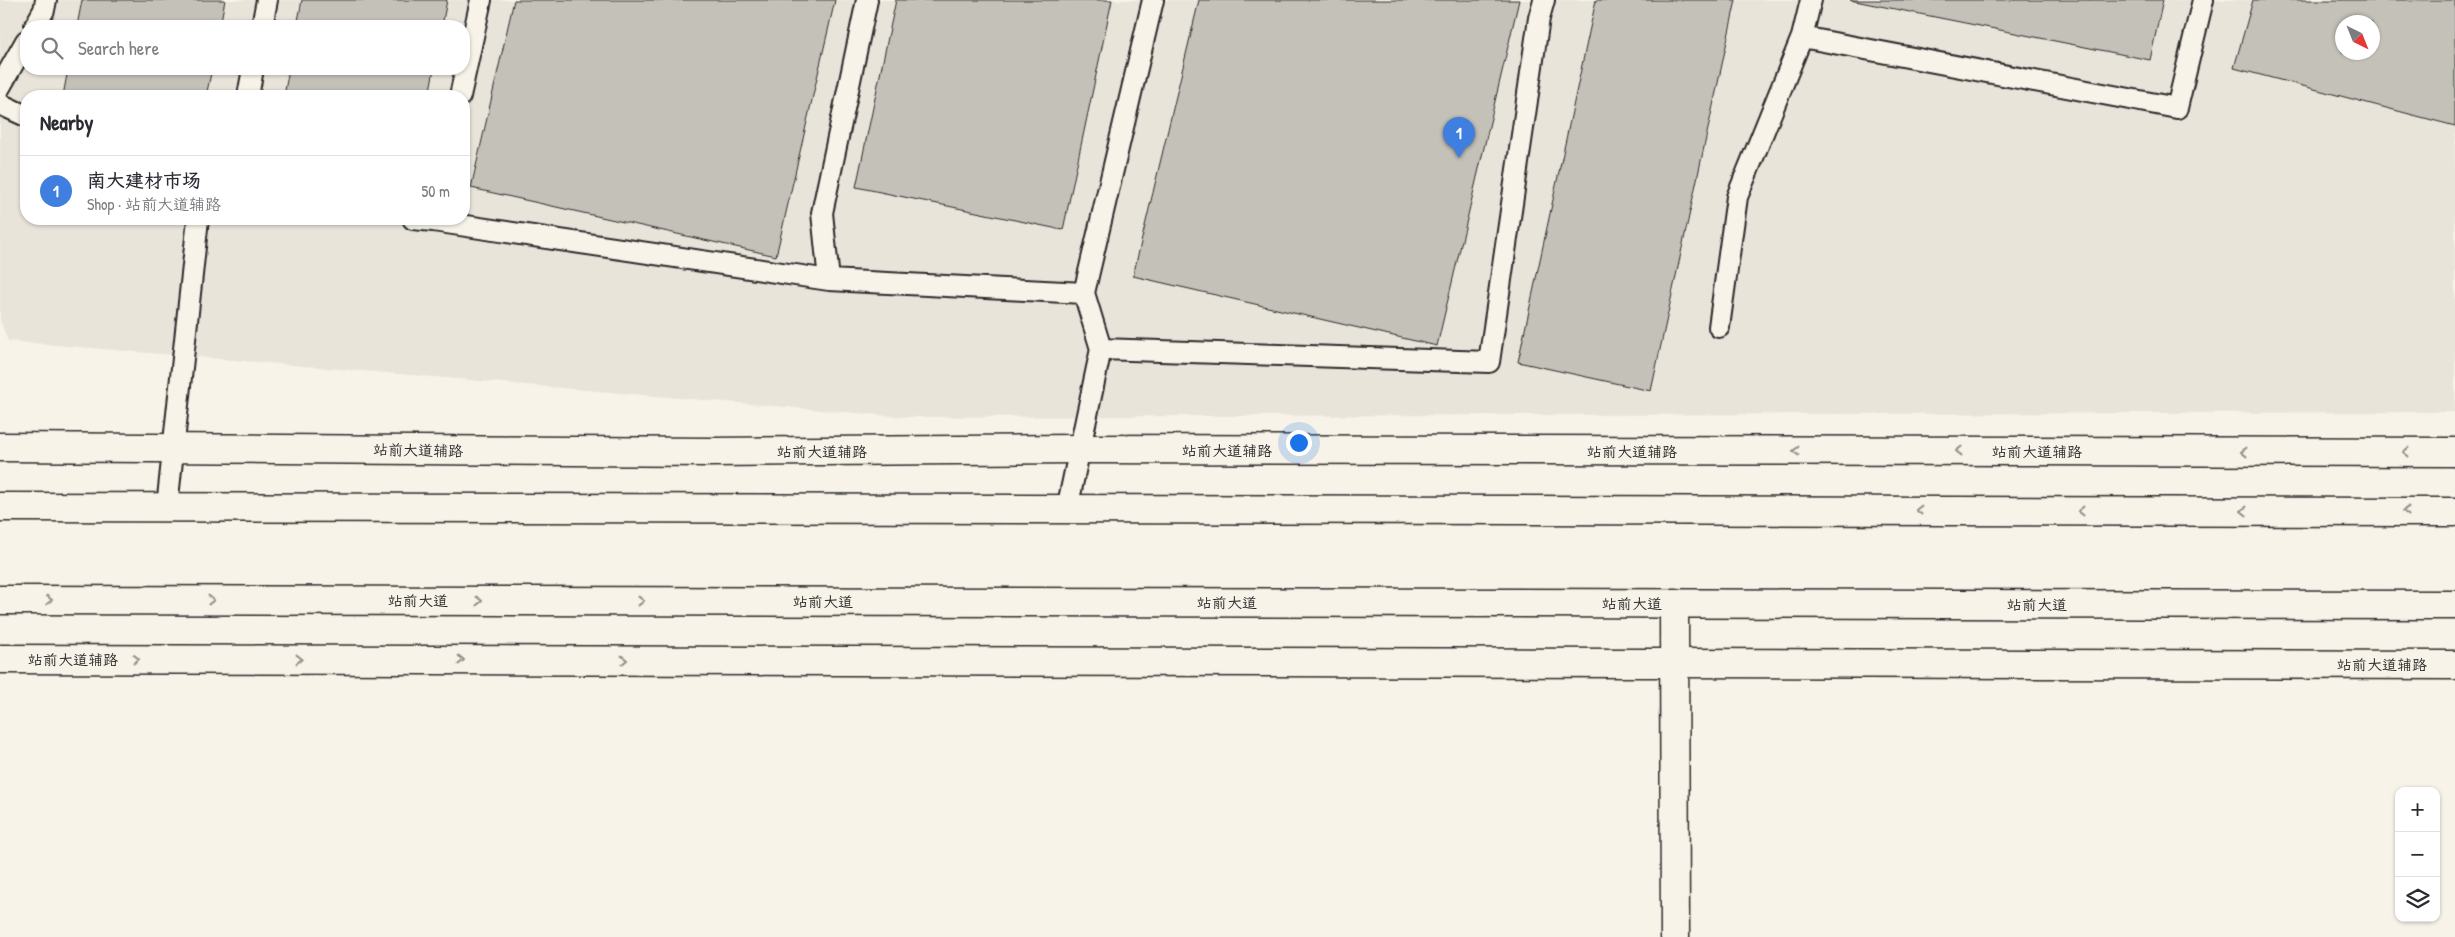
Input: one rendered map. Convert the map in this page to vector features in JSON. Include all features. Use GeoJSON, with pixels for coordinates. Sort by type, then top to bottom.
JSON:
{"type":"FeatureCollection","features":[{"type":"Feature","properties":{"kind":"main road","name":"站前大道辅路"},"geometry":{"type":"LineString","coordinates":[[0,447],[709,452],[1080,449],[2455,452]]}},
{"type":"Feature","properties":{"kind":"main road"},"geometry":{"type":"LineString","coordinates":[[0,506],[2455,512]]}},
{"type":"Feature","properties":{"kind":"main road","name":"站前大道"},"geometry":{"type":"LineString","coordinates":[[0,600],[2455,605]]}},
{"type":"Feature","properties":{"kind":"main road"},"geometry":{"type":"LineString","coordinates":[[1674,603],[1675,937]]}},
{"type":"Feature","properties":{"kind":"main road","name":"站前大道辅路"},"geometry":{"type":"LineString","coordinates":[[0,659],[2455,665]]}},
{"type":"Feature","properties":{"kind":"lane"},"geometry":{"type":"LineString","coordinates":[[38,20],[44,10],[46,0]]}},
{"type":"Feature","properties":{"kind":"lane"},"geometry":{"type":"LineString","coordinates":[[263,20],[267,0]]}},
{"type":"Feature","properties":{"kind":"lane"},"geometry":{"type":"LineString","coordinates":[[470,50],[481,0]]}},
{"type":"Feature","properties":{"kind":"lane"},"geometry":{"type":"LineString","coordinates":[[830,280],[822,213],[867,0]]}},
{"type":"Feature","properties":{"kind":"lane"},"geometry":{"type":"LineString","coordinates":[[1067,508],[1101,349],[1084,293],[1153,0]]}},
{"type":"Feature","properties":{"kind":"lane"},"geometry":{"type":"LineString","coordinates":[[1101,349],[1488,362],[1539,18],[1544,0]]}},
{"type":"Feature","properties":{"kind":"lane"},"geometry":{"type":"LineString","coordinates":[[1719,327],[1738,197],[1802,37],[1811,0]]}},
{"type":"Feature","properties":{"kind":"lane"},"geometry":{"type":"LineString","coordinates":[[1802,37],[2177,108],[2203,0]]}},
{"type":"Feature","properties":{"kind":"lane"},"geometry":{"type":"LineString","coordinates":[[0,87],[20,52]]}},
{"type":"Feature","properties":{"kind":"lane"},"geometry":{"type":"LineString","coordinates":[[249,90],[252,75]]}},
{"type":"Feature","properties":{"kind":"lane"},"geometry":{"type":"LineString","coordinates":[[461,90],[465,75]]}},
{"type":"Feature","properties":{"kind":"lane"},"geometry":{"type":"LineString","coordinates":[[0,104],[20,113]]}},
{"type":"Feature","properties":{"kind":"lane"},"geometry":{"type":"LineString","coordinates":[[167,507],[197,225]]}},
{"type":"Feature","properties":{"kind":"lane"},"geometry":{"type":"LineString","coordinates":[[467,225],[830,280],[1084,293]]}},
{"type":"Feature","properties":{"kind":"shaded area"},"geometry":{"type":"Polygon","coordinates":[[[0,0],[2455,0],[2455,412],[904,417],[8,341],[0,320],[0,0]]]}},
{"type":"Feature","properties":{"kind":"building"},"geometry":{"type":"Polygon","coordinates":[[[82,0],[225,0],[221,20],[78,20],[82,0]]]}},
{"type":"Feature","properties":{"kind":"building"},"geometry":{"type":"Polygon","coordinates":[[[302,0],[447,0],[443,20],[298,20],[302,0]]]}},
{"type":"Feature","properties":{"kind":"building"},"geometry":{"type":"Polygon","coordinates":[[[514,0],[835,0],[776,256],[471,188],[514,0]]]}},
{"type":"Feature","properties":{"kind":"building"},"geometry":{"type":"Polygon","coordinates":[[[896,0],[1112,0],[1063,230],[856,187],[896,0]]]}},
{"type":"Feature","properties":{"kind":"building"},"geometry":{"type":"Polygon","coordinates":[[[1199,0],[1519,0],[1437,346],[1133,276],[1199,0]]]}},
{"type":"Feature","properties":{"kind":"building"},"geometry":{"type":"Polygon","coordinates":[[[1596,0],[1736,0],[1651,391],[1518,362],[1596,0]]]}},
{"type":"Feature","properties":{"kind":"building"},"geometry":{"type":"Polygon","coordinates":[[[1850,0],[2163,0],[2150,60],[1850,0]]]}},
{"type":"Feature","properties":{"kind":"building"},"geometry":{"type":"Polygon","coordinates":[[[2253,0],[2455,0],[2455,126],[2234,68],[2253,0]]]}},
{"type":"Feature","properties":{"kind":"building"},"geometry":{"type":"Polygon","coordinates":[[[67,75],[211,75],[207,90],[64,90],[67,75]]]}},
{"type":"Feature","properties":{"kind":"building"},"geometry":{"type":"Polygon","coordinates":[[[288,75],[433,75],[430,90],[285,90],[288,75]]]}},
{"type":"Feature","properties":{"kind":"place","name":"南大建材市场"},"geometry":{"type":"Point","coordinates":[1459,158]}}]}
